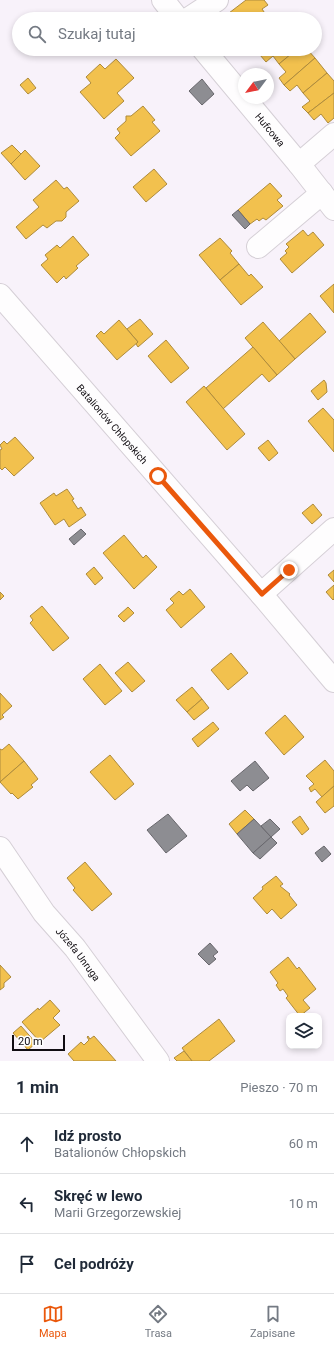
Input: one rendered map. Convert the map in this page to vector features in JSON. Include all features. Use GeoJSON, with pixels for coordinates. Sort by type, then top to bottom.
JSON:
{"type":"FeatureCollection","features":[{"type":"Feature","properties":{"kind":"street"},"geometry":{"type":"LineString","coordinates":[[163,0],[172,12]]}},
{"type":"Feature","properties":{"kind":"street"},"geometry":{"type":"LineString","coordinates":[[199,12],[217,0]]}},
{"type":"Feature","properties":{"kind":"street","name":"Hufcowa"},"geometry":{"type":"LineString","coordinates":[[209,56],[328,201],[258,247]]}},
{"type":"Feature","properties":{"kind":"street"},"geometry":{"type":"LineString","coordinates":[[299,164],[334,134]]}},
{"type":"Feature","properties":{"kind":"street","name":"Batalionów Chłopskich"},"geometry":{"type":"LineString","coordinates":[[0,295],[262,594],[334,681]]}},
{"type":"Feature","properties":{"kind":"street"},"geometry":{"type":"LineString","coordinates":[[262,594],[334,529]]}},
{"type":"Feature","properties":{"kind":"street","name":"Józefa Unruga"},"geometry":{"type":"LineString","coordinates":[[0,848],[44,913],[75,948],[158,1061]]}},
{"type":"Feature","properties":{"kind":"building: Mieszkania"},"geometry":{"type":"Polygon","coordinates":[[[246,0],[264,0],[268,5],[262,9],[264,12],[230,12],[246,0]]]}},
{"type":"Feature","properties":{"kind":"building: Mieszkania"},"geometry":{"type":"Polygon","coordinates":[[[261,56],[273,56],[266,62],[261,56]]]}},
{"type":"Feature","properties":{"kind":"building: Mieszkania"},"geometry":{"type":"Polygon","coordinates":[[[273,56],[289,56],[279,64],[273,56]]]}},
{"type":"Feature","properties":{"kind":"building: Mieszkania"},"geometry":{"type":"Polygon","coordinates":[[[289,56],[313,56],[315,58],[284,85],[279,78],[286,72],[279,64],[289,56]]]}},
{"type":"Feature","properties":{"kind":"building: Mieszkania"},"geometry":{"type":"Polygon","coordinates":[[[315,58],[327,73],[303,93],[297,85],[290,91],[284,85],[315,58]]]}},
{"type":"Feature","properties":{"kind":"building: Mieszkania"},"geometry":{"type":"Polygon","coordinates":[[[116,59],[134,78],[117,93],[124,101],[104,119],[80,92],[91,83],[86,77],[100,64],[105,69],[116,59]]]}},
{"type":"Feature","properties":{"kind":"building: Mieszkania"},"geometry":{"type":"Polygon","coordinates":[[[327,73],[334,81],[334,93],[308,113],[302,107],[310,101],[303,93],[327,73]]]}},
{"type":"Feature","properties":{"kind":"building: Mieszkania"},"geometry":{"type":"Polygon","coordinates":[[[28,78],[36,88],[28,94],[20,85],[28,78]]]}},
{"type":"Feature","properties":{"kind":"building: Mieszkania"},"geometry":{"type":"Polygon","coordinates":[[[334,93],[334,118],[328,123],[321,114],[314,120],[308,113],[334,93]]]}},
{"type":"Feature","properties":{"kind":"building: Mieszkania"},"geometry":{"type":"Polygon","coordinates":[[[143,106],[155,120],[152,122],[160,131],[131,156],[115,138],[120,133],[117,129],[126,121],[126,116],[131,116],[143,106]]]}},
{"type":"Feature","properties":{"kind":"building: Mieszkania"},"geometry":{"type":"Polygon","coordinates":[[[12,145],[21,154],[11,164],[1,153],[12,145]]]}},
{"type":"Feature","properties":{"kind":"building: Mieszkania"},"geometry":{"type":"Polygon","coordinates":[[[25,150],[40,166],[25,180],[11,164],[25,150]]]}},
{"type":"Feature","properties":{"kind":"building: Mieszkania"},"geometry":{"type":"Polygon","coordinates":[[[154,169],[167,184],[146,202],[133,187],[154,169]]]}},
{"type":"Feature","properties":{"kind":"building: Mieszkania"},"geometry":{"type":"Polygon","coordinates":[[[56,180],[64,189],[67,187],[79,201],[66,212],[66,217],[62,221],[56,221],[47,228],[43,225],[26,239],[16,227],[39,207],[33,200],[56,180]]]}},
{"type":"Feature","properties":{"kind":"building: Mieszkania"},"geometry":{"type":"Polygon","coordinates":[[[270,183],[282,196],[277,200],[283,206],[266,220],[263,218],[259,221],[257,219],[250,224],[238,210],[270,183]]]}},
{"type":"Feature","properties":{"kind":"building: Mieszkania"},"geometry":{"type":"Polygon","coordinates":[[[303,230],[308,236],[313,232],[324,245],[292,273],[280,259],[287,253],[285,251],[289,247],[286,244],[303,230]]]}},
{"type":"Feature","properties":{"kind":"building: Mieszkania"},"geometry":{"type":"Polygon","coordinates":[[[73,236],[89,255],[76,266],[78,268],[66,279],[64,276],[57,283],[41,265],[48,259],[45,255],[57,245],[60,248],[73,236]]]}},
{"type":"Feature","properties":{"kind":"building: Mieszkania"},"geometry":{"type":"Polygon","coordinates":[[[220,238],[232,251],[230,253],[239,264],[220,280],[199,255],[220,238]]]}},
{"type":"Feature","properties":{"kind":"building: Mieszkania"},"geometry":{"type":"Polygon","coordinates":[[[239,264],[249,276],[251,274],[263,287],[241,305],[220,280],[239,264]]]}},
{"type":"Feature","properties":{"kind":"building: Mieszkania"},"geometry":{"type":"Polygon","coordinates":[[[334,284],[334,313],[320,296],[334,284]]]}},
{"type":"Feature","properties":{"kind":"building: Mieszkania"},"geometry":{"type":"Polygon","coordinates":[[[310,313],[326,332],[295,359],[279,341],[310,313]]]}},
{"type":"Feature","properties":{"kind":"building: Mieszkania"},"geometry":{"type":"Polygon","coordinates":[[[140,319],[153,334],[138,347],[136,344],[138,342],[127,329],[140,319]]]}},
{"type":"Feature","properties":{"kind":"building: Mieszkania"},"geometry":{"type":"Polygon","coordinates":[[[119,320],[138,342],[117,360],[96,336],[101,331],[104,334],[119,320]]]}},
{"type":"Feature","properties":{"kind":"building: Mieszkania"},"geometry":{"type":"Polygon","coordinates":[[[263,322],[295,359],[277,375],[245,338],[263,322]]]}},
{"type":"Feature","properties":{"kind":"building: Mieszkania"},"geometry":{"type":"Polygon","coordinates":[[[166,340],[189,368],[171,383],[148,356],[166,340]]]}},
{"type":"Feature","properties":{"kind":"building: Mieszkania"},"geometry":{"type":"Polygon","coordinates":[[[253,347],[277,375],[269,382],[262,374],[223,409],[206,388],[253,347]]]}},
{"type":"Feature","properties":{"kind":"building: Mieszkania"},"geometry":{"type":"Polygon","coordinates":[[[324,380],[326,383],[327,392],[318,400],[311,391],[324,380]]]}},
{"type":"Feature","properties":{"kind":"building: Mieszkania"},"geometry":{"type":"Polygon","coordinates":[[[204,386],[245,434],[227,450],[186,402],[204,386]]]}},
{"type":"Feature","properties":{"kind":"building: Mieszkania"},"geometry":{"type":"Polygon","coordinates":[[[323,408],[334,420],[334,452],[308,421],[323,408]]]}},
{"type":"Feature","properties":{"kind":"building: Mieszkania"},"geometry":{"type":"Polygon","coordinates":[[[15,437],[34,458],[14,476],[5,467],[2,470],[0,468],[0,450],[2,449],[0,445],[4,441],[7,444],[15,437]]]}},
{"type":"Feature","properties":{"kind":"building: Mieszkania"},"geometry":{"type":"Polygon","coordinates":[[[268,440],[278,453],[269,461],[258,448],[268,440]]]}},
{"type":"Feature","properties":{"kind":"building: Mieszkania"},"geometry":{"type":"Polygon","coordinates":[[[67,489],[74,499],[72,500],[78,509],[81,507],[86,515],[69,527],[64,519],[55,525],[40,503],[54,493],[56,496],[67,489]]]}},
{"type":"Feature","properties":{"kind":"building: Mieszkania"},"geometry":{"type":"Polygon","coordinates":[[[313,504],[322,515],[312,524],[302,513],[313,504]]]}},
{"type":"Feature","properties":{"kind":"building: Mieszkania"},"geometry":{"type":"Polygon","coordinates":[[[124,535],[143,558],[146,555],[157,567],[134,589],[103,553],[124,535]]]}},
{"type":"Feature","properties":{"kind":"building: Mieszkania"},"geometry":{"type":"Polygon","coordinates":[[[94,567],[103,578],[95,585],[86,574],[94,567]]]}},
{"type":"Feature","properties":{"kind":"building: Mieszkania"},"geometry":{"type":"Polygon","coordinates":[[[334,570],[334,582],[328,575],[334,570]]]}},
{"type":"Feature","properties":{"kind":"building: Mieszkania"},"geometry":{"type":"Polygon","coordinates":[[[334,585],[334,599],[333,600],[326,592],[334,585]]]}},
{"type":"Feature","properties":{"kind":"building: Mieszkania"},"geometry":{"type":"Polygon","coordinates":[[[190,589],[205,607],[181,628],[166,610],[174,603],[170,599],[179,591],[183,595],[190,589]]]}},
{"type":"Feature","properties":{"kind":"building: Mieszkania"},"geometry":{"type":"Polygon","coordinates":[[[0,592],[4,596],[0,600],[0,592]]]}},
{"type":"Feature","properties":{"kind":"building: Mieszkania"},"geometry":{"type":"Polygon","coordinates":[[[42,606],[69,638],[53,651],[30,623],[33,620],[30,616],[42,606]]]}},
{"type":"Feature","properties":{"kind":"building: Mieszkania"},"geometry":{"type":"Polygon","coordinates":[[[128,607],[134,613],[124,622],[118,616],[128,607]]]}},
{"type":"Feature","properties":{"kind":"building: Mieszkania"},"geometry":{"type":"Polygon","coordinates":[[[231,653],[248,673],[228,690],[211,670],[231,653]]]}},
{"type":"Feature","properties":{"kind":"building: Mieszkania"},"geometry":{"type":"Polygon","coordinates":[[[128,662],[145,681],[132,692],[115,673],[128,662]]]}},
{"type":"Feature","properties":{"kind":"building: Mieszkania"},"geometry":{"type":"Polygon","coordinates":[[[100,664],[122,691],[105,705],[83,679],[100,664]]]}},
{"type":"Feature","properties":{"kind":"building: Mieszkania"},"geometry":{"type":"Polygon","coordinates":[[[192,687],[202,699],[187,712],[176,700],[192,687]]]}},
{"type":"Feature","properties":{"kind":"building: Mieszkania"},"geometry":{"type":"Polygon","coordinates":[[[0,693],[12,706],[2,715],[4,717],[0,720],[0,693]]]}},
{"type":"Feature","properties":{"kind":"building: Mieszkania"},"geometry":{"type":"Polygon","coordinates":[[[202,699],[209,708],[194,720],[187,712],[202,699]]]}},
{"type":"Feature","properties":{"kind":"building: Mieszkania"},"geometry":{"type":"Polygon","coordinates":[[[285,715],[304,737],[284,755],[265,733],[285,715]]]}},
{"type":"Feature","properties":{"kind":"building: Mieszkania"},"geometry":{"type":"Polygon","coordinates":[[[213,722],[219,729],[198,747],[192,739],[213,722]]]}},
{"type":"Feature","properties":{"kind":"building: Mieszkania"},"geometry":{"type":"Polygon","coordinates":[[[9,744],[24,761],[0,782],[0,749],[2,750],[9,744]]]}},
{"type":"Feature","properties":{"kind":"building: Mieszkania"},"geometry":{"type":"Polygon","coordinates":[[[110,755],[134,784],[115,800],[90,772],[110,755]]]}},
{"type":"Feature","properties":{"kind":"building: Mieszkania"},"geometry":{"type":"Polygon","coordinates":[[[325,760],[334,771],[334,786],[322,797],[315,789],[311,792],[309,788],[314,784],[306,776],[325,760]]]}},
{"type":"Feature","properties":{"kind":"building: Mieszkania"},"geometry":{"type":"Polygon","coordinates":[[[24,761],[38,779],[31,785],[33,787],[18,799],[0,782],[24,761]]]}},
{"type":"Feature","properties":{"kind":"building: Mieszkania"},"geometry":{"type":"Polygon","coordinates":[[[334,786],[334,806],[325,813],[316,802],[334,786]]]}},
{"type":"Feature","properties":{"kind":"building: Mieszkania"},"geometry":{"type":"Polygon","coordinates":[[[245,810],[254,819],[237,834],[229,824],[245,810]]]}},
{"type":"Feature","properties":{"kind":"building: Mieszkania"},"geometry":{"type":"Polygon","coordinates":[[[300,816],[309,829],[302,835],[292,822],[300,816]]]}},
{"type":"Feature","properties":{"kind":"building: Mieszkania"},"geometry":{"type":"Polygon","coordinates":[[[85,862],[112,894],[92,911],[73,890],[75,888],[67,878],[85,862]]]}},
{"type":"Feature","properties":{"kind":"building: Mieszkania"},"geometry":{"type":"Polygon","coordinates":[[[276,876],[283,884],[280,886],[290,894],[289,895],[297,905],[281,919],[272,909],[267,914],[253,898],[263,889],[262,887],[276,876]]]}},
{"type":"Feature","properties":{"kind":"building: Mieszkania"},"geometry":{"type":"Polygon","coordinates":[[[288,957],[297,969],[299,967],[316,989],[303,1000],[310,1008],[304,1013],[298,1013],[286,998],[288,996],[283,989],[280,991],[276,985],[278,983],[270,972],[288,957]]]}},
{"type":"Feature","properties":{"kind":"building: Mieszkania"},"geometry":{"type":"Polygon","coordinates":[[[0,965],[11,977],[4,983],[4,987],[0,990],[0,965]]]}},
{"type":"Feature","properties":{"kind":"building: Mieszkania"},"geometry":{"type":"Polygon","coordinates":[[[50,1000],[60,1011],[53,1018],[60,1025],[40,1042],[22,1022],[50,1000]]]}},
{"type":"Feature","properties":{"kind":"building: Mieszkania"},"geometry":{"type":"Polygon","coordinates":[[[219,1019],[235,1041],[209,1061],[192,1061],[182,1048],[219,1019]]]}},
{"type":"Feature","properties":{"kind":"building: Mieszkania"},"geometry":{"type":"Polygon","coordinates":[[[21,1026],[36,1043],[28,1050],[13,1033],[21,1026]]]}},
{"type":"Feature","properties":{"kind":"building: Mieszkania"},"geometry":{"type":"Polygon","coordinates":[[[88,1036],[90,1039],[94,1036],[116,1061],[74,1061],[68,1054],[81,1042],[84,1045],[89,1040],[87,1037],[88,1036]]]}},
{"type":"Feature","properties":{"kind":"building: Mieszkania"},"geometry":{"type":"Polygon","coordinates":[[[184,1051],[192,1061],[177,1061],[174,1058],[184,1051]]]}},
{"type":"Feature","properties":{"kind":"building: Przemysł"},"geometry":{"type":"Polygon","coordinates":[[[202,79],[214,94],[202,105],[189,91],[202,79]]]}},
{"type":"Feature","properties":{"kind":"building: Przemysł"},"geometry":{"type":"Polygon","coordinates":[[[238,210],[250,224],[245,229],[232,215],[238,210]]]}},
{"type":"Feature","properties":{"kind":"building: Przemysł"},"geometry":{"type":"Polygon","coordinates":[[[81,529],[86,534],[74,545],[69,539],[81,529]]]}},
{"type":"Feature","properties":{"kind":"building: Przemysł"},"geometry":{"type":"Polygon","coordinates":[[[255,761],[269,778],[253,791],[247,785],[240,791],[231,781],[255,761]]]}},
{"type":"Feature","properties":{"kind":"building: Przemysł"},"geometry":{"type":"Polygon","coordinates":[[[168,814],[187,836],[166,853],[147,830],[168,814]]]}},
{"type":"Feature","properties":{"kind":"building: Przemysł"},"geometry":{"type":"Polygon","coordinates":[[[254,819],[271,837],[253,853],[237,834],[254,819]]]}},
{"type":"Feature","properties":{"kind":"building: Przemysł"},"geometry":{"type":"Polygon","coordinates":[[[270,819],[280,829],[271,837],[261,826],[270,819]]]}},
{"type":"Feature","properties":{"kind":"building: Przemysł"},"geometry":{"type":"Polygon","coordinates":[[[271,837],[277,843],[260,859],[253,853],[271,837]]]}},
{"type":"Feature","properties":{"kind":"building: Przemysł"},"geometry":{"type":"Polygon","coordinates":[[[324,846],[331,854],[322,862],[315,853],[324,846]]]}},
{"type":"Feature","properties":{"kind":"building: Przemysł"},"geometry":{"type":"Polygon","coordinates":[[[210,943],[218,952],[213,956],[216,959],[209,965],[198,954],[210,943]]]}},
{"type":"Feature","properties":{"kind":"route"},"geometry":{"type":"LineString","coordinates":[[158,476],[262,594],[289,570]]}}]}
